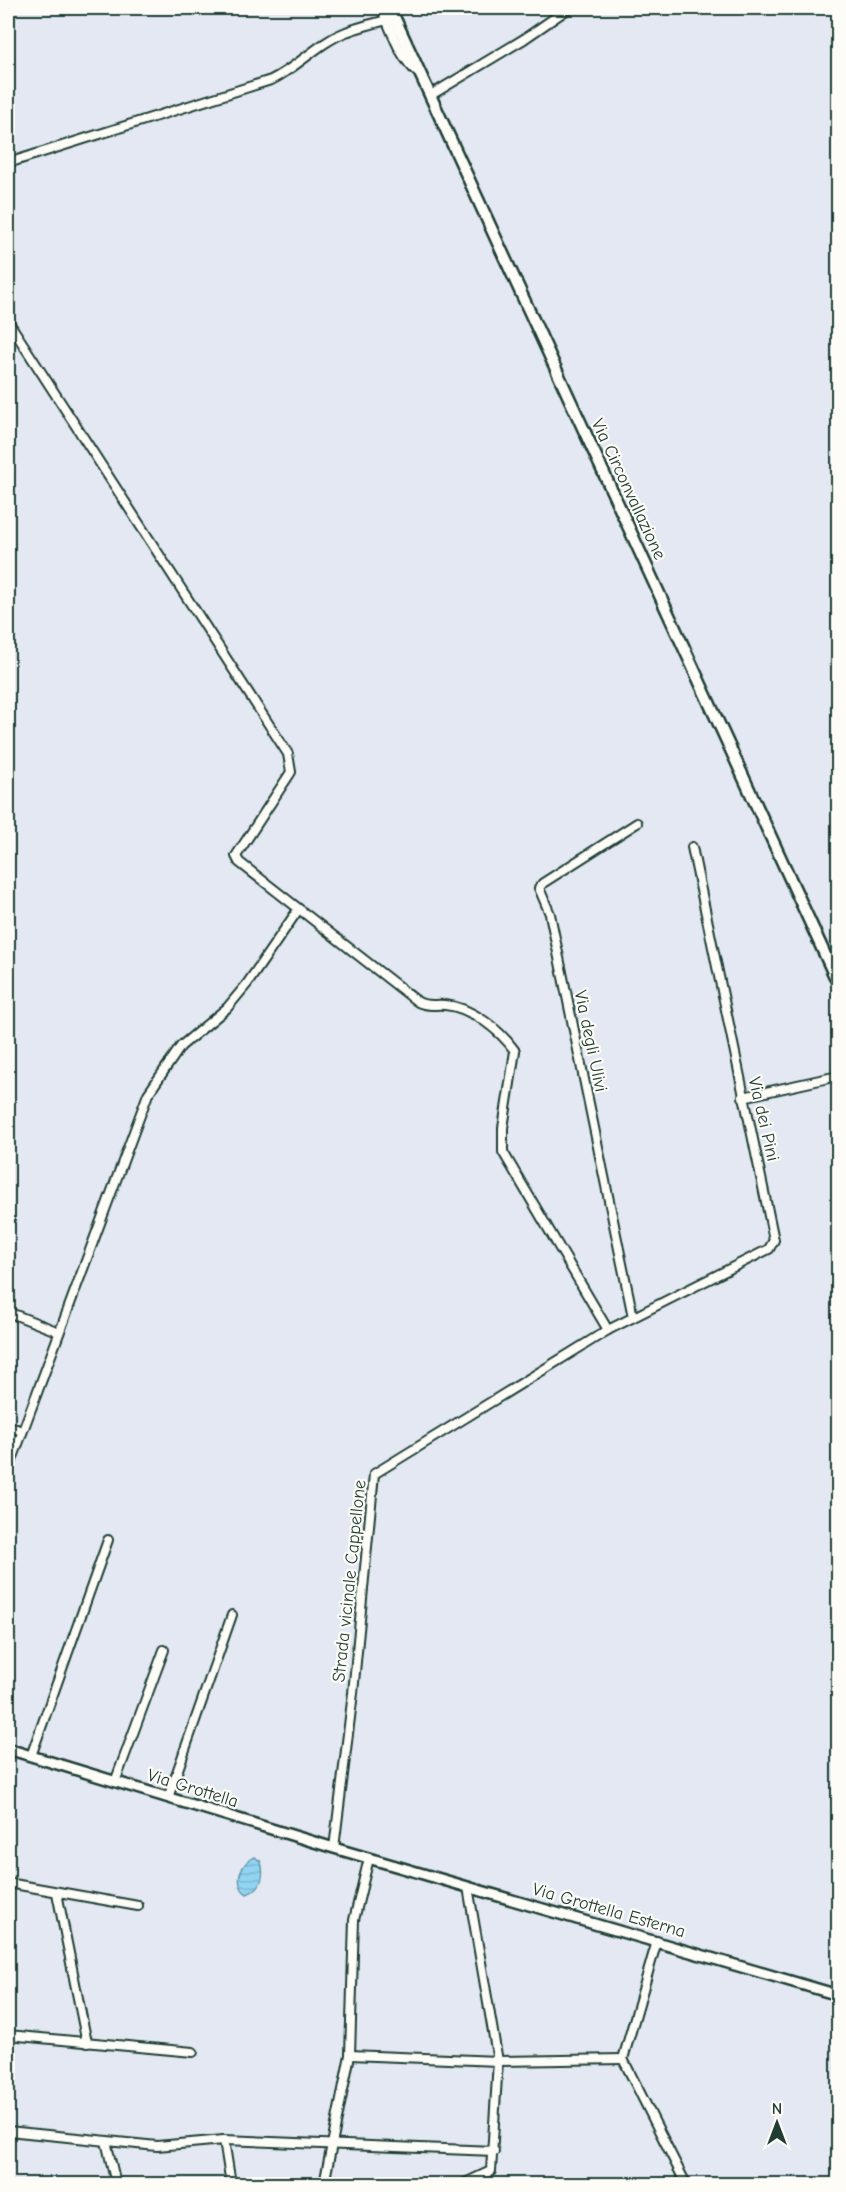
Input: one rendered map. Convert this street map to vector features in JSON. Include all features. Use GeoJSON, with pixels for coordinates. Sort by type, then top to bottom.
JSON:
{"type":"FeatureCollection","features":[{"type":"Feature","properties":{"kind":"main road","name":"Via Circonvallazione"},"geometry":{"type":"LineString","coordinates":[[390,8],[391,19],[431,95],[838,983]]}},
{"type":"Feature","properties":{"kind":"street"},"geometry":{"type":"LineString","coordinates":[[8,164],[271,80],[288,72],[312,52],[345,32],[391,19],[381,8]]}},
{"type":"Feature","properties":{"kind":"street"},"geometry":{"type":"LineString","coordinates":[[431,95],[524,39],[568,8]]}},
{"type":"Feature","properties":{"kind":"street"},"geometry":{"type":"LineString","coordinates":[[8,321],[288,754],[291,772],[236,856],[255,877],[418,1002],[425,1006],[444,1005],[461,1008],[509,1042],[515,1051],[515,1058],[503,1128],[503,1152],[608,1330]]}},
{"type":"Feature","properties":{"kind":"street","name":"Via degli Ulivi"},"geometry":{"type":"LineString","coordinates":[[633,1317],[550,914],[539,888],[543,883],[637,823]]}},
{"type":"Feature","properties":{"kind":"street","name":"Via dei Pini"},"geometry":{"type":"LineString","coordinates":[[633,1317],[769,1249],[774,1240],[692,847]]}},
{"type":"Feature","properties":{"kind":"street"},"geometry":{"type":"LineString","coordinates":[[8,1471],[148,1094],[181,1046],[226,1008],[247,984],[298,910]]}},
{"type":"Feature","properties":{"kind":"street"},"geometry":{"type":"LineString","coordinates":[[743,1097],[838,1076]]}},
{"type":"Feature","properties":{"kind":"street"},"geometry":{"type":"LineString","coordinates":[[8,1312],[59,1332]]}},
{"type":"Feature","properties":{"kind":"street","name":"Strada vicinale Cappellone"},"geometry":{"type":"LineString","coordinates":[[334,1848],[353,1693],[374,1474],[608,1330],[633,1317]]}},
{"type":"Feature","properties":{"kind":"street"},"geometry":{"type":"LineString","coordinates":[[8,1426],[22,1431]]}},
{"type":"Feature","properties":{"kind":"street"},"geometry":{"type":"LineString","coordinates":[[31,1756],[108,1540]]}},
{"type":"Feature","properties":{"kind":"street"},"geometry":{"type":"LineString","coordinates":[[168,1798],[232,1615]]}},
{"type":"Feature","properties":{"kind":"street"},"geometry":{"type":"LineString","coordinates":[[115,1782],[164,1650]]}},
{"type":"Feature","properties":{"kind":"street","name":"Via Grottella"},"geometry":{"type":"LineString","coordinates":[[8,1749],[369,1858]]}},
{"type":"Feature","properties":{"kind":"street"},"geometry":{"type":"LineString","coordinates":[[324,2184],[350,2055],[354,1920],[369,1858]]}},
{"type":"Feature","properties":{"kind":"street","name":"Via Grottella Esterna"},"geometry":{"type":"LineString","coordinates":[[369,1858],[838,1995]]}},
{"type":"Feature","properties":{"kind":"street"},"geometry":{"type":"LineString","coordinates":[[8,1883],[138,1906]]}},
{"type":"Feature","properties":{"kind":"street"},"geometry":{"type":"LineString","coordinates":[[463,2184],[491,2171],[498,2061],[468,1887]]}},
{"type":"Feature","properties":{"kind":"street"},"geometry":{"type":"LineString","coordinates":[[57,1893],[87,2043]]}},
{"type":"Feature","properties":{"kind":"street"},"geometry":{"type":"LineString","coordinates":[[657,1941],[623,2059],[686,2184]]}},
{"type":"Feature","properties":{"kind":"street"},"geometry":{"type":"LineString","coordinates":[[8,2035],[192,2052]]}},
{"type":"Feature","properties":{"kind":"street"},"geometry":{"type":"LineString","coordinates":[[350,2055],[498,2061],[623,2059]]}},
{"type":"Feature","properties":{"kind":"street"},"geometry":{"type":"LineString","coordinates":[[8,2132],[157,2146],[224,2140],[494,2151]]}},
{"type":"Feature","properties":{"kind":"street"},"geometry":{"type":"LineString","coordinates":[[224,2140],[231,2184]]}},
{"type":"Feature","properties":{"kind":"street"},"geometry":{"type":"LineString","coordinates":[[106,2141],[116,2184]]}},
{"type":"Feature","properties":{"kind":"water"},"geometry":{"type":"Polygon","coordinates":[[[255,1857],[261,1862],[261,1882],[256,1889],[247,1894],[240,1885],[240,1874],[245,1864],[255,1857]]]}}]}
